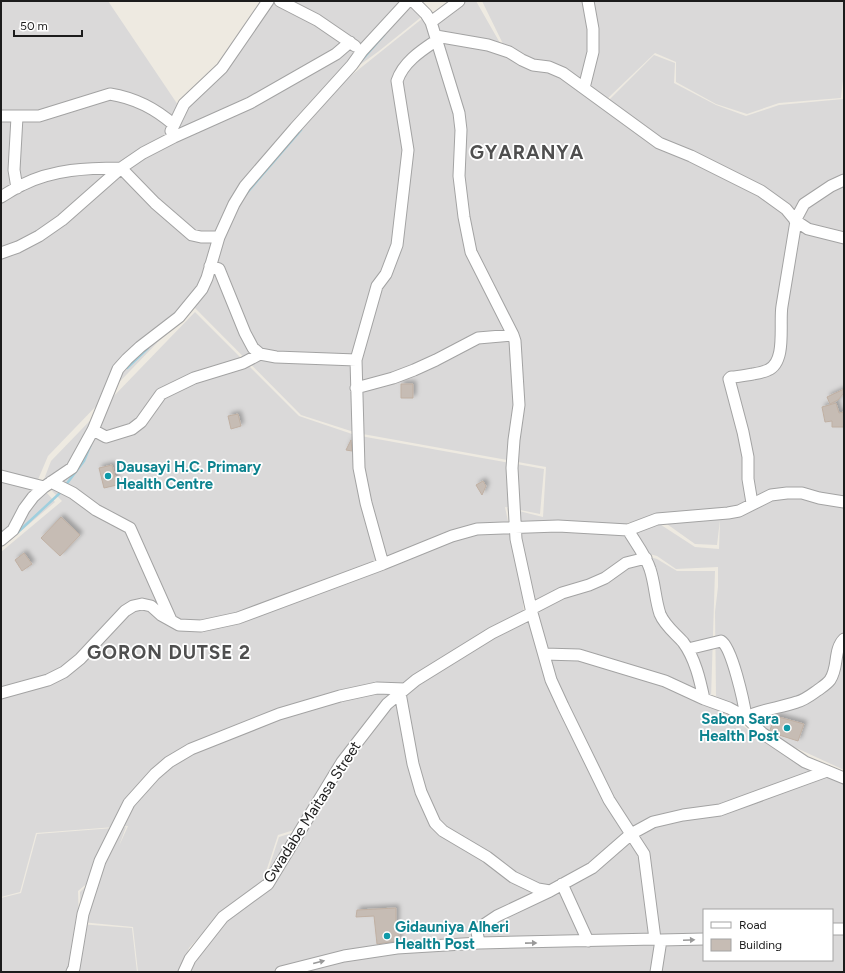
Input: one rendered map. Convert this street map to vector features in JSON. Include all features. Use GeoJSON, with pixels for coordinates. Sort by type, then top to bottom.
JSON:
{"type":"FeatureCollection","features":[{"type":"Feature","properties":{"kind":"street"},"geometry":{"type":"LineString","coordinates":[[166,140],[184,104],[222,68],[268,1]]}},
{"type":"Feature","properties":{"kind":"street"},"geometry":{"type":"LineString","coordinates":[[280,1],[317,20],[362,51]]}},
{"type":"Feature","properties":{"kind":"street"},"geometry":{"type":"LineString","coordinates":[[356,360],[276,357],[260,354],[253,348],[215,268],[218,237],[234,204],[245,186],[352,65],[362,51],[408,1]]}},
{"type":"Feature","properties":{"kind":"street"},"geometry":{"type":"LineString","coordinates":[[413,1],[429,18],[459,113],[461,130],[459,176],[470,252],[513,335],[518,374],[519,405],[512,468],[515,527],[516,539],[532,611],[552,680],[563,706],[609,800],[644,854],[658,939],[656,972]]}},
{"type":"Feature","properties":{"kind":"street"},"geometry":{"type":"LineString","coordinates":[[429,18],[459,1]]}},
{"type":"Feature","properties":{"kind":"street"},"geometry":{"type":"LineString","coordinates":[[584,88],[593,52],[593,29],[588,1]]}},
{"type":"Feature","properties":{"kind":"street"},"geometry":{"type":"LineString","coordinates":[[383,564],[366,503],[359,468],[356,360],[377,286],[386,274],[397,245],[408,150],[397,81],[399,75],[416,54],[436,38],[488,45],[509,52],[533,65],[549,67],[563,73],[659,143],[691,156],[761,191],[786,209],[795,221],[808,229],[844,238]]}},
{"type":"Feature","properties":{"kind":"street"},"geometry":{"type":"LineString","coordinates":[[1,253],[18,247],[39,236],[62,220],[121,168],[143,153],[166,140],[250,103],[336,54],[350,42]]}},
{"type":"Feature","properties":{"kind":"street"},"geometry":{"type":"LineString","coordinates":[[1,116],[39,116],[110,94],[120,95],[146,105],[160,113],[174,125]]}},
{"type":"Feature","properties":{"kind":"street"},"geometry":{"type":"LineString","coordinates":[[17,117],[14,170],[17,188]]}},
{"type":"Feature","properties":{"kind":"street"},"geometry":{"type":"LineString","coordinates":[[1,197],[17,188],[47,175],[66,170],[121,168],[155,203],[192,235],[201,237],[218,237]]}},
{"type":"Feature","properties":{"kind":"street"},"geometry":{"type":"LineString","coordinates":[[752,504],[748,479],[748,457],[729,379],[731,377],[768,370],[774,366],[778,360],[781,349],[780,316],[795,221],[804,204],[844,180]]}},
{"type":"Feature","properties":{"kind":"street"},"geometry":{"type":"LineString","coordinates":[[1,540],[13,530],[24,509],[33,497],[48,484],[72,468],[93,430],[118,370],[140,347],[179,317],[202,289],[207,278],[215,268]]}},
{"type":"Feature","properties":{"kind":"street"},"geometry":{"type":"LineString","coordinates":[[356,388],[393,378],[419,368],[478,338],[513,335]]}},
{"type":"Feature","properties":{"kind":"street"},"geometry":{"type":"LineString","coordinates":[[93,430],[106,437],[132,429],[141,422],[161,394],[194,378],[243,363],[260,354]]}},
{"type":"Feature","properties":{"kind":"street"},"geometry":{"type":"LineString","coordinates":[[1,476],[48,484],[73,493],[96,510],[130,528],[171,620]]}},
{"type":"Feature","properties":{"kind":"street"},"geometry":{"type":"LineString","coordinates":[[1,693],[48,680],[64,672],[80,659],[125,611],[133,606],[142,604],[151,606],[161,615],[179,625],[201,626],[238,618],[383,564],[452,536],[477,529],[558,526],[628,530],[657,519],[739,511],[771,495],[802,493],[819,498],[844,502]]}},
{"type":"Feature","properties":{"kind":"street"},"geometry":{"type":"LineString","coordinates":[[628,530],[646,558],[651,570],[654,592],[661,615],[668,628],[688,649],[694,661],[704,699]]}},
{"type":"Feature","properties":{"kind":"street","name":"Gwadabe Maitasa Street"},"geometry":{"type":"LineString","coordinates":[[184,972],[190,959],[223,917],[268,884],[342,762],[387,704],[416,680],[492,633],[562,593],[604,578],[626,563],[646,558]]}},
{"type":"Feature","properties":{"kind":"street"},"geometry":{"type":"LineString","coordinates":[[746,717],[757,712],[797,703],[830,681],[834,673],[838,648],[844,639]]}},
{"type":"Feature","properties":{"kind":"street"},"geometry":{"type":"LineString","coordinates":[[688,649],[721,640],[724,642],[742,696],[746,717]]}},
{"type":"Feature","properties":{"kind":"street"},"geometry":{"type":"LineString","coordinates":[[544,654],[579,654],[665,681],[704,699],[730,708],[746,717],[762,733],[805,762],[844,778]]}},
{"type":"Feature","properties":{"kind":"street"},"geometry":{"type":"LineString","coordinates":[[72,972],[84,914],[100,861],[129,803],[155,774],[170,762],[191,749],[279,714],[340,696],[377,688],[403,691],[414,764],[421,792],[434,823],[442,831],[486,857],[513,877],[538,889],[550,891]]}},
{"type":"Feature","properties":{"kind":"street"},"geometry":{"type":"LineString","coordinates":[[479,943],[477,932],[479,928],[497,916],[550,891],[592,868],[631,834],[653,822],[683,815],[720,810],[827,771]]}},
{"type":"Feature","properties":{"kind":"street"},"geometry":{"type":"LineString","coordinates":[[562,884],[588,941]]}},
{"type":"Feature","properties":{"kind":"street"},"geometry":{"type":"LineString","coordinates":[[833,929],[844,929]]}},
{"type":"Feature","properties":{"kind":"street"},"geometry":{"type":"LineString","coordinates":[[281,972],[344,956],[397,948],[479,943],[703,939]]}},
{"type":"Feature","properties":{"kind":"shaded area"},"geometry":{"type":"Polygon","coordinates":[[[1,1],[108,1],[180,108],[191,99],[200,97],[274,1],[418,1],[425,14],[379,51],[331,86],[255,186],[333,90],[428,14],[460,1],[476,1],[504,50],[608,101],[654,55],[675,63],[674,83],[716,105],[746,116],[779,105],[843,99],[844,90],[844,770],[779,740],[716,696],[715,612],[718,587],[718,567],[676,569],[657,556],[642,552],[633,532],[655,521],[695,547],[719,549],[720,520],[717,545],[695,544],[657,517],[627,523],[640,554],[657,559],[677,571],[715,571],[711,698],[708,701],[774,748],[844,781],[844,972],[183,972],[191,950],[264,883],[279,837],[298,831],[297,829],[278,835],[263,881],[217,918],[189,948],[181,972],[138,972],[133,927],[81,922],[80,892],[102,871],[78,891],[79,924],[132,928],[137,972],[1,972],[1,898],[21,893],[37,834],[126,827],[119,846],[128,826],[36,833],[20,892],[1,897],[1,552],[62,501],[43,482],[51,461],[195,312],[299,416],[355,435],[544,469],[540,514],[505,507],[522,588],[524,616],[526,617],[527,609],[524,588],[507,508],[543,517],[546,467],[357,433],[301,415],[194,307],[208,290],[48,456],[37,482],[55,502],[1,548],[1,1]]]}},
{"type":"Feature","properties":{"kind":"shaded area"},"geometry":{"type":"Polygon","coordinates":[[[482,1],[844,1],[844,70],[841,98],[779,103],[747,114],[716,104],[676,82],[676,62],[655,53],[607,99],[505,48],[482,1]]]}},
{"type":"Feature","properties":{"kind":"building"},"geometry":{"type":"Polygon","coordinates":[[[401,384],[413,384],[413,398],[401,398],[401,384]]]}},
{"type":"Feature","properties":{"kind":"building"},"geometry":{"type":"Polygon","coordinates":[[[844,389],[844,393],[838,400],[830,404],[827,397],[844,389]]]}},
{"type":"Feature","properties":{"kind":"building"},"geometry":{"type":"Polygon","coordinates":[[[836,403],[839,413],[844,412],[844,427],[832,427],[832,421],[825,422],[822,407],[836,403]]]}},
{"type":"Feature","properties":{"kind":"building"},"geometry":{"type":"Polygon","coordinates":[[[238,414],[241,426],[231,429],[228,416],[238,414]]]}},
{"type":"Feature","properties":{"kind":"building"},"geometry":{"type":"Polygon","coordinates":[[[351,440],[352,451],[346,450],[351,440]]]}},
{"type":"Feature","properties":{"kind":"building","name":"Dausayi H.C. Primary Health Centre"},"geometry":{"type":"Polygon","coordinates":[[[112,465],[117,485],[104,488],[99,468],[112,465]]]}},
{"type":"Feature","properties":{"kind":"building"},"geometry":{"type":"Polygon","coordinates":[[[483,481],[486,486],[482,495],[476,485],[483,481]]]}},
{"type":"Feature","properties":{"kind":"building"},"geometry":{"type":"Polygon","coordinates":[[[61,517],[80,535],[60,556],[41,538],[61,517]]]}},
{"type":"Feature","properties":{"kind":"building"},"geometry":{"type":"Polygon","coordinates":[[[24,553],[32,564],[22,571],[15,560],[24,553]]]}},
{"type":"Feature","properties":{"kind":"building","name":"Sabon Sara Health Post"},"geometry":{"type":"Polygon","coordinates":[[[775,716],[804,724],[798,741],[776,734],[770,730],[775,716]]]}},
{"type":"Feature","properties":{"kind":"building"},"geometry":{"type":"Polygon","coordinates":[[[396,908],[396,929],[399,929],[399,941],[377,944],[374,916],[356,917],[357,910],[396,908]]]}},
{"type":"Feature","properties":{"kind":"waterway"},"geometry":{"type":"LineString","coordinates":[[362,60],[384,35]]}},
{"type":"Feature","properties":{"kind":"waterway"},"geometry":{"type":"LineString","coordinates":[[246,194],[301,130]]}},
{"type":"Feature","properties":{"kind":"waterway"},"geometry":{"type":"LineString","coordinates":[[127,368],[148,348]]}},
{"type":"Feature","properties":{"kind":"waterway"},"geometry":{"type":"LineString","coordinates":[[65,486],[84,461],[91,444]]}},
{"type":"Feature","properties":{"kind":"waterway"},"geometry":{"type":"LineString","coordinates":[[17,533],[61,492]]}},
{"type":"Feature","properties":{"kind":"place","name":"Dausayi H.C. Primary Health Centre"},"geometry":{"type":"Point","coordinates":[108,476]}},
{"type":"Feature","properties":{"kind":"place","name":"Sabon Sara Health Post"},"geometry":{"type":"Point","coordinates":[787,728]}},
{"type":"Feature","properties":{"kind":"place","name":"Gidauniya Alheri Health Post"},"geometry":{"type":"Point","coordinates":[387,936]}},
{"type":"Feature","properties":{"kind":"district","name":"GYARANYA"},"geometry":{"type":"Point","coordinates":[527,152]}},
{"type":"Feature","properties":{"kind":"district","name":"GORON DUTSE 2"},"geometry":{"type":"Point","coordinates":[169,652]}}]}
